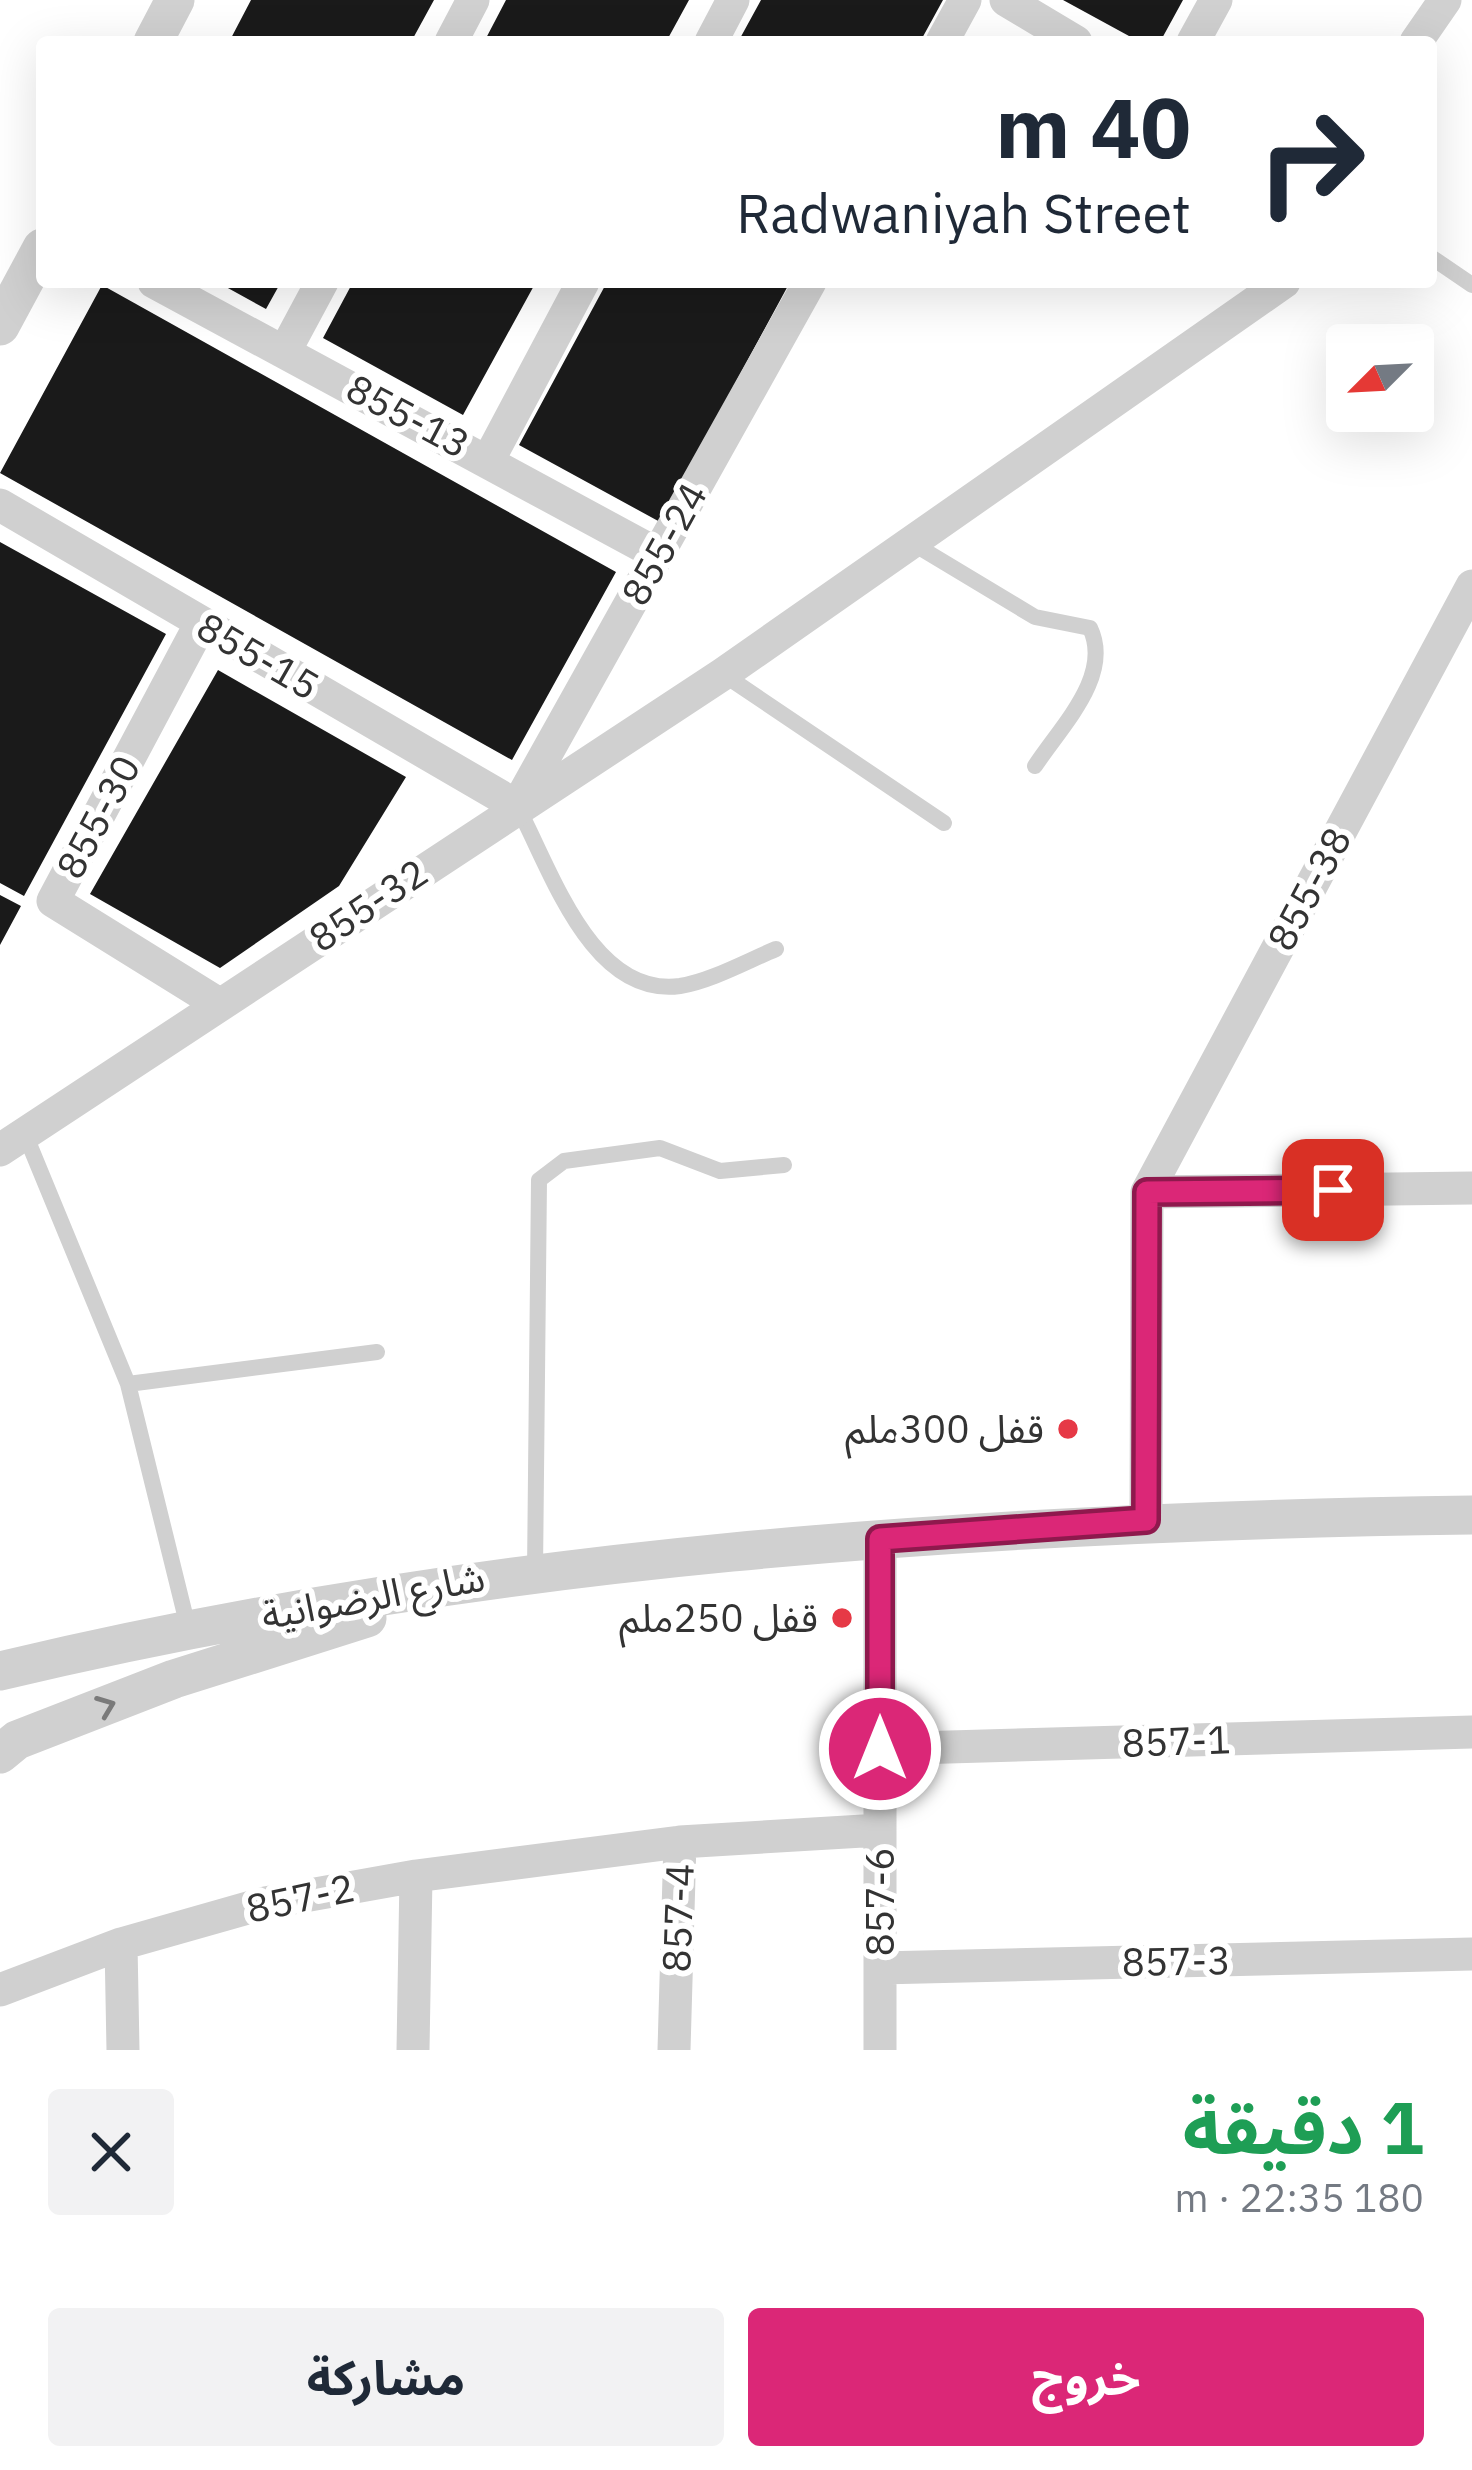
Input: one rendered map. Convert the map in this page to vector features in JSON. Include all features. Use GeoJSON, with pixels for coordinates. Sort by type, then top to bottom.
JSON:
{"type":"FeatureCollection","features":[{"type":"Feature","properties":{"kind":"street"},"geometry":{"type":"LineString","coordinates":[[156,36],[176,0]]}},
{"type":"Feature","properties":{"kind":"street"},"geometry":{"type":"LineString","coordinates":[[454,36],[473,0]]}},
{"type":"Feature","properties":{"kind":"street"},"geometry":{"type":"LineString","coordinates":[[714,36],[733,0]]}},
{"type":"Feature","properties":{"kind":"street"},"geometry":{"type":"LineString","coordinates":[[945,36],[965,0]]}},
{"type":"Feature","properties":{"kind":"street"},"geometry":{"type":"LineString","coordinates":[[1006,0],[1066,36]]}},
{"type":"Feature","properties":{"kind":"street"},"geometry":{"type":"LineString","coordinates":[[1196,36],[1216,0]]}},
{"type":"Feature","properties":{"kind":"street"},"geometry":{"type":"LineString","coordinates":[[1420,36],[1445,0]]}},
{"type":"Feature","properties":{"kind":"street"},"geometry":{"type":"LineString","coordinates":[[0,326],[36,259]]}},
{"type":"Feature","properties":{"kind":"street","name":"855-13"},"geometry":{"type":"LineString","coordinates":[[165,288],[659,555]]}},
{"type":"Feature","properties":{"kind":"street"},"geometry":{"type":"LineString","coordinates":[[285,351],[319,288]]}},
{"type":"Feature","properties":{"kind":"street"},"geometry":{"type":"LineString","coordinates":[[489,459],[580,288]]}},
{"type":"Feature","properties":{"kind":"street","name":"855-24"},"geometry":{"type":"LineString","coordinates":[[517,806],[807,288]]}},
{"type":"Feature","properties":{"kind":"street","name":"855-32"},"geometry":{"type":"LineString","coordinates":[[12,1142],[723,674],[1275,288]]}},
{"type":"Feature","properties":{"kind":"street","name":"855-15"},"geometry":{"type":"LineString","coordinates":[[0,505],[517,806]]}},
{"type":"Feature","properties":{"kind":"street","name":"855-38"},"geometry":{"type":"LineString","coordinates":[[1147,1192],[1472,586]]}},
{"type":"Feature","properties":{"kind":"street","name":"855-30"},"geometry":{"type":"LineString","coordinates":[[201,623],[53,902],[219,1004]]}},
{"type":"Feature","properties":{"kind":"street"},"geometry":{"type":"LineString","coordinates":[[1146,1520],[1147,1192],[1472,1188]]}},
{"type":"Feature","properties":{"kind":"street"},"geometry":{"type":"LineString","coordinates":[[519,1573],[1146,1520],[1472,1515]]}},
{"type":"Feature","properties":{"kind":"street","name":"857-6"},"geometry":{"type":"LineString","coordinates":[[880,1539],[880,2050]]}},
{"type":"Feature","properties":{"kind":"street","name":"شارع الرضوانية"},"geometry":{"type":"LineString","coordinates":[[0,1671],[188,1628],[519,1573]]}},
{"type":"Feature","properties":{"kind":"street","name":"شارع الرضوانية"},"geometry":{"type":"LineString","coordinates":[[0,1754],[17,1741],[174,1679],[519,1573]]}},
{"type":"Feature","properties":{"kind":"street","name":"857-1"},"geometry":{"type":"LineString","coordinates":[[880,1749],[1472,1732]]}},
{"type":"Feature","properties":{"kind":"street","name":"857-4"},"geometry":{"type":"LineString","coordinates":[[674,2050],[680,1842],[880,1830]]}},
{"type":"Feature","properties":{"kind":"street"},"geometry":{"type":"LineString","coordinates":[[416,1876],[680,1842]]}},
{"type":"Feature","properties":{"kind":"street","name":"857-2"},"geometry":{"type":"LineString","coordinates":[[0,1990],[121,1944],[265,1903],[416,1876],[413,2050]]}},
{"type":"Feature","properties":{"kind":"street"},"geometry":{"type":"LineString","coordinates":[[121,1944],[123,2050]]}},
{"type":"Feature","properties":{"kind":"street","name":"857-3"},"geometry":{"type":"LineString","coordinates":[[880,1968],[1472,1954]]}},
{"type":"Feature","properties":{"kind":"lane"},"geometry":{"type":"LineString","coordinates":[[1437,261],[1472,285]]}},
{"type":"Feature","properties":{"kind":"lane"},"geometry":{"type":"LineString","coordinates":[[912,543],[1035,616],[1090,628],[1099,647],[1099,668],[1035,766]]}},
{"type":"Feature","properties":{"kind":"lane"},"geometry":{"type":"LineString","coordinates":[[723,674],[944,823]]}},
{"type":"Feature","properties":{"kind":"lane"},"geometry":{"type":"LineString","coordinates":[[517,806],[597,956],[634,981],[680,986],[776,950]]}},
{"type":"Feature","properties":{"kind":"lane"},"geometry":{"type":"LineString","coordinates":[[12,1142],[128,1384],[188,1628]]}},
{"type":"Feature","properties":{"kind":"lane"},"geometry":{"type":"LineString","coordinates":[[519,1573],[539,1180],[564,1161],[660,1148],[720,1171],[784,1165]]}},
{"type":"Feature","properties":{"kind":"lane"},"geometry":{"type":"LineString","coordinates":[[128,1384],[377,1352]]}},
{"type":"Feature","properties":{"kind":"building"},"geometry":{"type":"Polygon","coordinates":[[[251,0],[434,0],[414,36],[232,36],[251,0]]]}},
{"type":"Feature","properties":{"kind":"building"},"geometry":{"type":"Polygon","coordinates":[[[506,0],[689,0],[669,36],[487,36],[506,0]]]}},
{"type":"Feature","properties":{"kind":"building"},"geometry":{"type":"Polygon","coordinates":[[[761,0],[943,0],[923,36],[741,36],[761,0]]]}},
{"type":"Feature","properties":{"kind":"building"},"geometry":{"type":"Polygon","coordinates":[[[1063,0],[1183,0],[1163,36],[1129,36],[1063,0]]]}},
{"type":"Feature","properties":{"kind":"building"},"geometry":{"type":"Polygon","coordinates":[[[100,288],[107,288],[616,572],[512,760],[0,473],[100,288]]]}},
{"type":"Feature","properties":{"kind":"building"},"geometry":{"type":"Polygon","coordinates":[[[228,288],[278,288],[266,309],[228,288]]]}},
{"type":"Feature","properties":{"kind":"building"},"geometry":{"type":"Polygon","coordinates":[[[350,288],[533,288],[463,415],[323,338],[350,288]]]}},
{"type":"Feature","properties":{"kind":"building"},"geometry":{"type":"Polygon","coordinates":[[[604,288],[787,288],[660,522],[519,445],[604,288]]]}},
{"type":"Feature","properties":{"kind":"building"},"geometry":{"type":"Polygon","coordinates":[[[0,542],[166,634],[24,896],[0,883],[0,542]]]}},
{"type":"Feature","properties":{"kind":"building"},"geometry":{"type":"Polygon","coordinates":[[[218,670],[406,777],[339,886],[220,968],[90,894],[218,670]]]}},
{"type":"Feature","properties":{"kind":"building"},"geometry":{"type":"Polygon","coordinates":[[[0,895],[21,906],[0,945],[0,895]]]}},
{"type":"Feature","properties":{"kind":"place","name":"قفل 300ملم"},"geometry":{"type":"Point","coordinates":[1068,1429]}},
{"type":"Feature","properties":{"kind":"place","name":"قفل 250ملم"},"geometry":{"type":"Point","coordinates":[842,1618]}},
{"type":"Feature","properties":{"kind":"route"},"geometry":{"type":"LineString","coordinates":[[880,1749],[880,1539],[1146,1520],[1147,1192],[1333,1190]]}}]}
